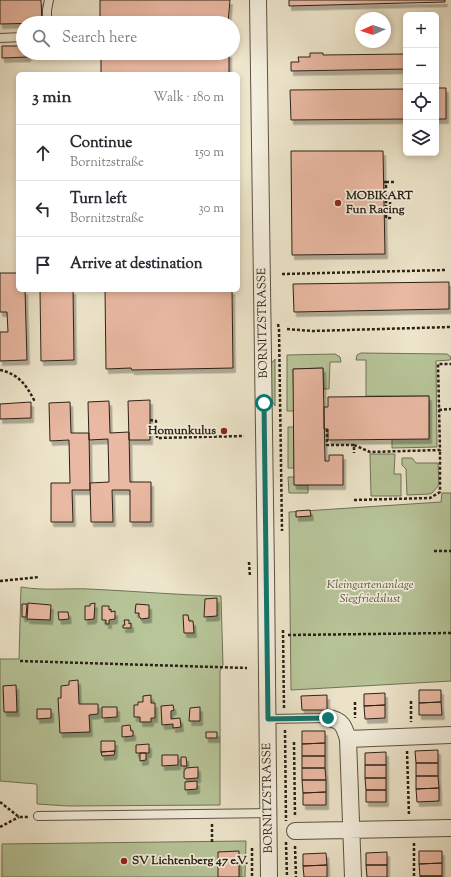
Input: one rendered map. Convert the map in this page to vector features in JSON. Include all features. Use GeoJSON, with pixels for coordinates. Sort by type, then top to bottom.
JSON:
{"type":"FeatureCollection","features":[{"type":"Feature","properties":{"kind":"street","name":"BORNITZSTRASSE"},"geometry":{"type":"LineString","coordinates":[[258,0],[269,877]]}},
{"type":"Feature","properties":{"kind":"street"},"geometry":{"type":"LineString","coordinates":[[328,718],[336,719],[342,724],[348,739],[353,877]]}},
{"type":"Feature","properties":{"kind":"street"},"geometry":{"type":"LineString","coordinates":[[348,739],[451,736]]}},
{"type":"Feature","properties":{"kind":"street"},"geometry":{"type":"LineString","coordinates":[[295,831],[451,828]]}},
{"type":"Feature","properties":{"kind":"lane"},"geometry":{"type":"LineString","coordinates":[[47,16],[49,0]]}},
{"type":"Feature","properties":{"kind":"lane"},"geometry":{"type":"LineString","coordinates":[[0,38],[16,37]]}},
{"type":"Feature","properties":{"kind":"lane"},"geometry":{"type":"LineString","coordinates":[[268,719],[328,718]]}},
{"type":"Feature","properties":{"kind":"lane"},"geometry":{"type":"LineString","coordinates":[[38,816],[269,813]]}},
{"type":"Feature","properties":{"kind":"path"},"geometry":{"type":"LineString","coordinates":[[395,182],[385,182],[386,218],[390,218],[390,192],[395,192]]}},
{"type":"Feature","properties":{"kind":"path"},"geometry":{"type":"LineString","coordinates":[[282,274],[446,270]]}},
{"type":"Feature","properties":{"kind":"path"},"geometry":{"type":"LineString","coordinates":[[287,329],[312,332],[451,327]]}},
{"type":"Feature","properties":{"kind":"path"},"geometry":{"type":"LineString","coordinates":[[354,500],[430,498],[440,492],[438,364],[451,364]]}},
{"type":"Feature","properties":{"kind":"path"},"geometry":{"type":"LineString","coordinates":[[0,370],[6,371],[20,378],[26,385],[35,402]]}},
{"type":"Feature","properties":{"kind":"path"},"geometry":{"type":"LineString","coordinates":[[439,410],[451,410]]}},
{"type":"Feature","properties":{"kind":"path"},"geometry":{"type":"LineString","coordinates":[[150,420],[156,421],[157,438],[244,436]]}},
{"type":"Feature","properties":{"kind":"path"},"geometry":{"type":"LineString","coordinates":[[327,428],[326,445],[354,445],[370,452],[440,450]]}},
{"type":"Feature","properties":{"kind":"path"},"geometry":{"type":"LineString","coordinates":[[354,445],[354,453]]}},
{"type":"Feature","properties":{"kind":"path"},"geometry":{"type":"LineString","coordinates":[[434,551],[451,550]]}},
{"type":"Feature","properties":{"kind":"path"},"geometry":{"type":"LineString","coordinates":[[0,581],[39,577]]}},
{"type":"Feature","properties":{"kind":"path"},"geometry":{"type":"LineString","coordinates":[[288,635],[451,633]]}},
{"type":"Feature","properties":{"kind":"path"},"geometry":{"type":"LineString","coordinates":[[20,661],[247,668]]}},
{"type":"Feature","properties":{"kind":"path"},"geometry":{"type":"LineString","coordinates":[[411,701],[409,737],[414,877]]}},
{"type":"Feature","properties":{"kind":"path"},"geometry":{"type":"LineString","coordinates":[[294,742],[296,877]]}},
{"type":"Feature","properties":{"kind":"path"},"geometry":{"type":"LineString","coordinates":[[0,802],[19,817]]}},
{"type":"Feature","properties":{"kind":"path"},"geometry":{"type":"LineString","coordinates":[[212,814],[212,842]]}},
{"type":"Feature","properties":{"kind":"path"},"geometry":{"type":"LineString","coordinates":[[0,827],[19,817],[38,816]]}},
{"type":"Feature","properties":{"kind":"green space"},"geometry":{"type":"Polygon","coordinates":[[[361,353],[447,354],[451,357],[450,360],[436,361],[437,447],[392,448],[392,439],[429,438],[429,396],[366,396],[366,360],[356,360],[357,355],[361,353]]]}},
{"type":"Feature","properties":{"kind":"green space"},"geometry":{"type":"Polygon","coordinates":[[[335,354],[340,357],[341,362],[330,362],[329,389],[324,389],[323,368],[293,369],[294,411],[287,411],[287,355],[335,354]]]}},
{"type":"Feature","properties":{"kind":"green space"},"geometry":{"type":"Polygon","coordinates":[[[275,359],[275,406],[271,399],[271,364],[275,359]]]}},
{"type":"Feature","properties":{"kind":"green space"},"geometry":{"type":"Polygon","coordinates":[[[288,427],[294,427],[294,468],[288,468],[288,427]]]}},
{"type":"Feature","properties":{"kind":"green space"},"geometry":{"type":"Polygon","coordinates":[[[370,454],[395,454],[394,474],[401,474],[401,496],[371,496],[370,454]]]}},
{"type":"Feature","properties":{"kind":"green space"},"geometry":{"type":"Polygon","coordinates":[[[402,458],[412,458],[416,463],[438,463],[439,485],[432,493],[407,495],[406,469],[402,465],[402,458]]]}},
{"type":"Feature","properties":{"kind":"green space"},"geometry":{"type":"Polygon","coordinates":[[[288,477],[294,477],[295,485],[308,485],[308,493],[289,493],[288,477]]]}},
{"type":"Feature","properties":{"kind":"green space","name":"Kleingartenanlage Siegfriedslust"},"geometry":{"type":"Polygon","coordinates":[[[442,493],[451,493],[451,681],[291,690],[289,512],[441,502],[442,493]]]}},
{"type":"Feature","properties":{"kind":"green space"},"geometry":{"type":"Polygon","coordinates":[[[21,587],[38,589],[89,589],[221,596],[223,665],[220,671],[220,805],[68,806],[37,804],[36,784],[0,781],[0,659],[19,659],[21,587]]]}},
{"type":"Feature","properties":{"kind":"green space","name":"SV Lichtenberg 47 e.V."},"geometry":{"type":"Polygon","coordinates":[[[246,841],[245,877],[2,877],[2,844],[246,841]]]}},
{"type":"Feature","properties":{"kind":"building"},"geometry":{"type":"Polygon","coordinates":[[[0,0],[41,0],[42,16],[16,16],[16,24],[0,24],[0,0]]]}},
{"type":"Feature","properties":{"kind":"building"},"geometry":{"type":"Polygon","coordinates":[[[100,0],[230,0],[229,16],[100,16],[100,0]]]}},
{"type":"Feature","properties":{"kind":"building"},"geometry":{"type":"Polygon","coordinates":[[[289,0],[445,0],[445,2],[289,6],[289,0]]]}},
{"type":"Feature","properties":{"kind":"building"},"geometry":{"type":"Polygon","coordinates":[[[2,46],[16,46],[16,57],[2,58],[2,46]]]}},
{"type":"Feature","properties":{"kind":"building"},"geometry":{"type":"Polygon","coordinates":[[[310,53],[323,53],[323,55],[403,54],[403,69],[291,71],[291,62],[299,62],[298,57],[310,57],[310,53]]]}},
{"type":"Feature","properties":{"kind":"building"},"geometry":{"type":"Polygon","coordinates":[[[101,60],[229,60],[229,72],[101,72],[101,60]]]}},
{"type":"Feature","properties":{"kind":"building"},"geometry":{"type":"Polygon","coordinates":[[[439,88],[446,88],[446,119],[439,119],[439,88]]]}},
{"type":"Feature","properties":{"kind":"building"},"geometry":{"type":"Polygon","coordinates":[[[403,89],[403,119],[291,120],[290,90],[403,89]]]}},
{"type":"Feature","properties":{"kind":"building"},"geometry":{"type":"Polygon","coordinates":[[[291,151],[383,151],[385,254],[292,255],[291,151]]]}},
{"type":"Feature","properties":{"kind":"building"},"geometry":{"type":"Polygon","coordinates":[[[0,273],[16,273],[16,292],[25,292],[27,360],[0,361],[0,332],[8,332],[7,312],[0,312],[0,273]]]}},
{"type":"Feature","properties":{"kind":"building"},"geometry":{"type":"Polygon","coordinates":[[[449,282],[449,309],[294,312],[293,284],[449,282]]]}},
{"type":"Feature","properties":{"kind":"building"},"geometry":{"type":"Polygon","coordinates":[[[40,292],[73,292],[74,360],[41,361],[40,292]]]}},
{"type":"Feature","properties":{"kind":"building"},"geometry":{"type":"Polygon","coordinates":[[[105,292],[232,292],[233,368],[132,370],[131,368],[106,369],[105,292]]]}},
{"type":"Feature","properties":{"kind":"building"},"geometry":{"type":"Polygon","coordinates":[[[323,368],[325,461],[329,461],[329,455],[343,455],[343,485],[294,485],[293,369],[323,368]]]}},
{"type":"Feature","properties":{"kind":"building"},"geometry":{"type":"Polygon","coordinates":[[[429,396],[429,439],[328,440],[328,429],[324,429],[324,407],[328,407],[328,397],[429,396]]]}},
{"type":"Feature","properties":{"kind":"building"},"geometry":{"type":"Polygon","coordinates":[[[150,400],[150,440],[129,440],[128,401],[150,400]]]}},
{"type":"Feature","properties":{"kind":"building"},"geometry":{"type":"Polygon","coordinates":[[[109,401],[110,433],[129,432],[130,482],[151,482],[151,522],[130,522],[130,490],[112,490],[113,522],[91,522],[90,483],[109,482],[108,439],[89,440],[88,402],[109,401]]]}},
{"type":"Feature","properties":{"kind":"building"},"geometry":{"type":"Polygon","coordinates":[[[31,402],[31,418],[0,419],[0,404],[31,402]]]}},
{"type":"Feature","properties":{"kind":"building"},"geometry":{"type":"Polygon","coordinates":[[[70,402],[71,433],[89,433],[90,490],[72,490],[73,522],[51,522],[51,483],[70,483],[69,440],[50,441],[49,403],[70,402]]]}},
{"type":"Feature","properties":{"kind":"building"},"geometry":{"type":"Polygon","coordinates":[[[310,510],[311,516],[296,517],[296,511],[310,510]]]}},
{"type":"Feature","properties":{"kind":"building"},"geometry":{"type":"Polygon","coordinates":[[[217,598],[217,616],[204,617],[205,599],[217,598]]]}},
{"type":"Feature","properties":{"kind":"building"},"geometry":{"type":"Polygon","coordinates":[[[28,603],[51,605],[50,620],[27,619],[28,603]]]}},
{"type":"Feature","properties":{"kind":"building"},"geometry":{"type":"Polygon","coordinates":[[[95,603],[94,619],[85,620],[85,606],[90,606],[90,604],[95,603]]]}},
{"type":"Feature","properties":{"kind":"building"},"geometry":{"type":"Polygon","coordinates":[[[22,604],[27,604],[26,617],[22,617],[22,604]]]}},
{"type":"Feature","properties":{"kind":"building"},"geometry":{"type":"Polygon","coordinates":[[[136,604],[149,605],[149,618],[141,619],[139,613],[135,613],[136,604]]]}},
{"type":"Feature","properties":{"kind":"building"},"geometry":{"type":"Polygon","coordinates":[[[102,606],[109,606],[109,610],[111,609],[111,612],[115,611],[115,619],[109,620],[109,624],[106,624],[106,620],[102,620],[102,606]]]}},
{"type":"Feature","properties":{"kind":"building"},"geometry":{"type":"Polygon","coordinates":[[[58,612],[68,612],[69,619],[59,620],[58,612]]]}},
{"type":"Feature","properties":{"kind":"building"},"geometry":{"type":"Polygon","coordinates":[[[183,615],[188,615],[189,621],[193,621],[194,633],[184,633],[183,615]]]}},
{"type":"Feature","properties":{"kind":"building"},"geometry":{"type":"Polygon","coordinates":[[[124,620],[129,620],[129,624],[131,623],[131,628],[123,628],[123,625],[125,625],[124,620]]]}},
{"type":"Feature","properties":{"kind":"building"},"geometry":{"type":"Polygon","coordinates":[[[78,680],[79,704],[98,704],[98,714],[89,715],[90,732],[60,733],[58,698],[61,698],[61,686],[69,685],[69,681],[78,680]]]}},
{"type":"Feature","properties":{"kind":"building"},"geometry":{"type":"Polygon","coordinates":[[[16,685],[17,712],[4,712],[3,686],[16,685]]]}},
{"type":"Feature","properties":{"kind":"building"},"geometry":{"type":"Polygon","coordinates":[[[419,690],[441,690],[441,702],[419,703],[419,690]]]}},
{"type":"Feature","properties":{"kind":"building"},"geometry":{"type":"Polygon","coordinates":[[[385,693],[385,705],[364,706],[364,694],[385,693]]]}},
{"type":"Feature","properties":{"kind":"building"},"geometry":{"type":"Polygon","coordinates":[[[151,695],[151,703],[155,703],[155,718],[151,718],[151,722],[140,722],[140,717],[134,717],[134,705],[138,705],[138,702],[143,702],[143,696],[151,695]]]}},
{"type":"Feature","properties":{"kind":"building"},"geometry":{"type":"Polygon","coordinates":[[[327,695],[327,710],[302,710],[301,696],[327,695]]]}},
{"type":"Feature","properties":{"kind":"building"},"geometry":{"type":"Polygon","coordinates":[[[441,702],[442,715],[419,715],[419,703],[441,702]]]}},
{"type":"Feature","properties":{"kind":"building"},"geometry":{"type":"Polygon","coordinates":[[[173,705],[174,710],[171,711],[171,719],[180,718],[181,727],[173,728],[173,724],[162,725],[161,706],[173,705]]]}},
{"type":"Feature","properties":{"kind":"building"},"geometry":{"type":"Polygon","coordinates":[[[385,705],[385,718],[365,719],[364,706],[385,705]]]}},
{"type":"Feature","properties":{"kind":"building"},"geometry":{"type":"Polygon","coordinates":[[[102,707],[117,707],[117,717],[102,718],[102,707]]]}},
{"type":"Feature","properties":{"kind":"building"},"geometry":{"type":"Polygon","coordinates":[[[200,707],[200,721],[189,721],[190,708],[200,707]]]}},
{"type":"Feature","properties":{"kind":"building"},"geometry":{"type":"Polygon","coordinates":[[[37,709],[51,709],[51,718],[37,719],[37,709]]]}},
{"type":"Feature","properties":{"kind":"building"},"geometry":{"type":"Polygon","coordinates":[[[130,725],[131,731],[133,731],[133,736],[122,737],[122,726],[130,725]]]}},
{"type":"Feature","properties":{"kind":"building"},"geometry":{"type":"Polygon","coordinates":[[[302,731],[325,731],[325,743],[302,744],[302,731]]]}},
{"type":"Feature","properties":{"kind":"building"},"geometry":{"type":"Polygon","coordinates":[[[206,732],[217,732],[217,738],[206,738],[206,732]]]}},
{"type":"Feature","properties":{"kind":"building"},"geometry":{"type":"Polygon","coordinates":[[[101,741],[115,741],[115,751],[101,752],[101,741]]]}},
{"type":"Feature","properties":{"kind":"building"},"geometry":{"type":"Polygon","coordinates":[[[325,743],[325,756],[302,756],[302,744],[325,743]]]}},
{"type":"Feature","properties":{"kind":"building"},"geometry":{"type":"Polygon","coordinates":[[[149,744],[149,753],[136,753],[136,745],[149,744]]]}},
{"type":"Feature","properties":{"kind":"building"},"geometry":{"type":"Polygon","coordinates":[[[438,750],[438,763],[416,763],[415,751],[438,750]]]}},
{"type":"Feature","properties":{"kind":"building"},"geometry":{"type":"Polygon","coordinates":[[[115,751],[114,755],[102,756],[101,752],[115,751]]]}},
{"type":"Feature","properties":{"kind":"building"},"geometry":{"type":"Polygon","coordinates":[[[386,752],[386,765],[365,765],[365,753],[386,752]]]}},
{"type":"Feature","properties":{"kind":"building"},"geometry":{"type":"Polygon","coordinates":[[[140,753],[146,753],[146,760],[140,761],[140,753]]]}},
{"type":"Feature","properties":{"kind":"building"},"geometry":{"type":"Polygon","coordinates":[[[162,755],[178,755],[178,765],[162,766],[162,755]]]}},
{"type":"Feature","properties":{"kind":"building"},"geometry":{"type":"Polygon","coordinates":[[[302,756],[325,756],[325,768],[302,768],[302,756]]]}},
{"type":"Feature","properties":{"kind":"building"},"geometry":{"type":"Polygon","coordinates":[[[181,757],[186,757],[187,766],[181,766],[181,757]]]}},
{"type":"Feature","properties":{"kind":"building"},"geometry":{"type":"Polygon","coordinates":[[[416,763],[438,763],[438,776],[416,776],[416,763]]]}},
{"type":"Feature","properties":{"kind":"building"},"geometry":{"type":"Polygon","coordinates":[[[365,765],[386,765],[386,778],[365,778],[365,765]]]}},
{"type":"Feature","properties":{"kind":"building"},"geometry":{"type":"Polygon","coordinates":[[[198,767],[198,778],[184,778],[184,771],[186,768],[198,767]]]}},
{"type":"Feature","properties":{"kind":"building"},"geometry":{"type":"Polygon","coordinates":[[[302,768],[325,768],[326,780],[302,780],[302,768]]]}},
{"type":"Feature","properties":{"kind":"building"},"geometry":{"type":"Polygon","coordinates":[[[416,776],[438,776],[439,788],[416,789],[416,776]]]}},
{"type":"Feature","properties":{"kind":"building"},"geometry":{"type":"Polygon","coordinates":[[[365,778],[386,778],[386,790],[366,790],[365,778]]]}},
{"type":"Feature","properties":{"kind":"building"},"geometry":{"type":"Polygon","coordinates":[[[302,780],[326,780],[326,792],[303,793],[302,780]]]}},
{"type":"Feature","properties":{"kind":"building"},"geometry":{"type":"Polygon","coordinates":[[[197,781],[197,789],[185,790],[185,782],[197,781]]]}},
{"type":"Feature","properties":{"kind":"building"},"geometry":{"type":"Polygon","coordinates":[[[439,788],[439,801],[417,802],[416,789],[439,788]]]}},
{"type":"Feature","properties":{"kind":"building"},"geometry":{"type":"Polygon","coordinates":[[[366,790],[386,790],[386,802],[366,802],[366,790]]]}},
{"type":"Feature","properties":{"kind":"building"},"geometry":{"type":"Polygon","coordinates":[[[326,792],[326,805],[303,805],[303,793],[326,792]]]}},
{"type":"Feature","properties":{"kind":"building"},"geometry":{"type":"Polygon","coordinates":[[[239,851],[239,877],[218,877],[218,852],[239,851]]]}},
{"type":"Feature","properties":{"kind":"building"},"geometry":{"type":"Polygon","coordinates":[[[419,851],[442,851],[442,863],[419,864],[419,851]]]}},
{"type":"Feature","properties":{"kind":"building"},"geometry":{"type":"Polygon","coordinates":[[[387,852],[387,865],[366,865],[366,853],[387,852]]]}},
{"type":"Feature","properties":{"kind":"building"},"geometry":{"type":"Polygon","coordinates":[[[326,853],[327,865],[303,866],[303,854],[326,853]]]}},
{"type":"Feature","properties":{"kind":"building"},"geometry":{"type":"Polygon","coordinates":[[[442,863],[442,876],[420,876],[419,864],[442,863]]]}},
{"type":"Feature","properties":{"kind":"building"},"geometry":{"type":"Polygon","coordinates":[[[327,865],[327,877],[304,877],[303,866],[327,865]]]}},
{"type":"Feature","properties":{"kind":"building"},"geometry":{"type":"Polygon","coordinates":[[[366,865],[387,865],[387,877],[367,877],[366,865]]]}},
{"type":"Feature","properties":{"kind":"building"},"geometry":{"type":"Polygon","coordinates":[[[442,876],[442,877],[420,877],[442,876]]]}},
{"type":"Feature","properties":{"kind":"place","name":"MOBIKART Fun Racing"},"geometry":{"type":"Point","coordinates":[338,203]}},
{"type":"Feature","properties":{"kind":"place","name":"Homunkulus"},"geometry":{"type":"Point","coordinates":[224,431]}},
{"type":"Feature","properties":{"kind":"place","name":"SV Lichtenberg 47 e.V."},"geometry":{"type":"Point","coordinates":[124,861]}},
{"type":"Feature","properties":{"kind":"route"},"geometry":{"type":"LineString","coordinates":[[264,403],[268,719],[328,718]]}}]}
